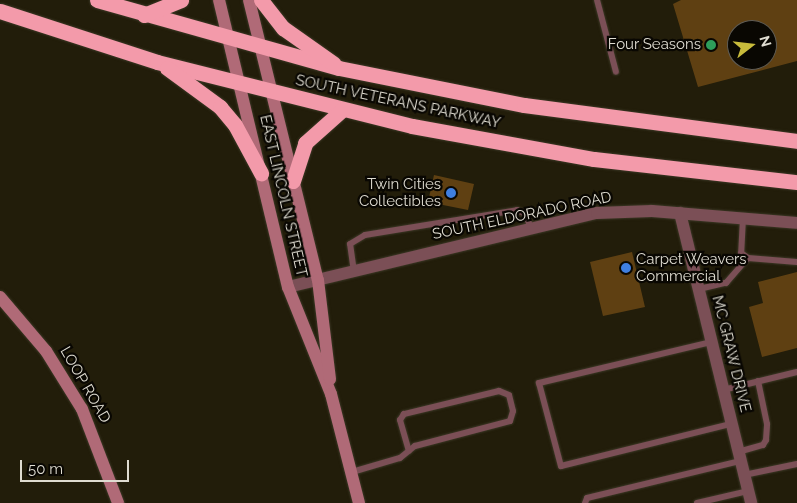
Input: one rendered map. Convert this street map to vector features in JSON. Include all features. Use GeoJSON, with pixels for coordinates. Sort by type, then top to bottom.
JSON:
{"type":"FeatureCollection","features":[{"type":"Feature","properties":{"kind":"highway","name":"SOUTH VETERANS PARKWAY"},"geometry":{"type":"LineString","coordinates":[[97,0],[144,15],[339,68],[524,105],[797,142]]}},
{"type":"Feature","properties":{"kind":"highway"},"geometry":{"type":"LineString","coordinates":[[144,15],[181,0]]}},
{"type":"Feature","properties":{"kind":"highway"},"geometry":{"type":"LineString","coordinates":[[261,0],[283,28],[339,68]]}},
{"type":"Feature","properties":{"kind":"highway","name":"SOUTH VETERANS PARKWAY"},"geometry":{"type":"LineString","coordinates":[[0,12],[157,62],[342,110],[594,158],[797,182]]}},
{"type":"Feature","properties":{"kind":"highway"},"geometry":{"type":"LineString","coordinates":[[157,62],[220,107],[235,125],[262,173]]}},
{"type":"Feature","properties":{"kind":"highway"},"geometry":{"type":"LineString","coordinates":[[293,181],[305,143],[342,110]]}},
{"type":"Feature","properties":{"kind":"main road","name":"EAST LINCOLN STREET"},"geometry":{"type":"LineString","coordinates":[[219,0],[262,173],[288,288],[331,394],[360,503]]}},
{"type":"Feature","properties":{"kind":"main road","name":"EAST LINCOLN STREET"},"geometry":{"type":"LineString","coordinates":[[249,0],[318,280],[331,394]]}},
{"type":"Feature","properties":{"kind":"main road","name":"LOOP ROAD"},"geometry":{"type":"LineString","coordinates":[[0,297],[46,351],[82,409],[118,503]]}},
{"type":"Feature","properties":{"kind":"street","name":"SOUTH ELDORADO ROAD"},"geometry":{"type":"LineString","coordinates":[[288,288],[598,213],[680,213],[797,223]]}},
{"type":"Feature","properties":{"kind":"street","name":"MC GRAW DRIVE"},"geometry":{"type":"LineString","coordinates":[[680,213],[749,497]]}},
{"type":"Feature","properties":{"kind":"lane"},"geometry":{"type":"LineString","coordinates":[[597,0],[616,72]]}},
{"type":"Feature","properties":{"kind":"lane"},"geometry":{"type":"LineString","coordinates":[[354,272],[350,244],[365,235],[517,210],[526,214],[531,228]]}},
{"type":"Feature","properties":{"kind":"lane"},"geometry":{"type":"LineString","coordinates":[[743,218],[741,253],[748,258],[797,262]]}},
{"type":"Feature","properties":{"kind":"lane"},"geometry":{"type":"LineString","coordinates":[[699,289],[726,283],[748,258]]}},
{"type":"Feature","properties":{"kind":"lane"},"geometry":{"type":"LineString","coordinates":[[712,342],[540,383],[561,466],[732,424]]}},
{"type":"Feature","properties":{"kind":"lane"},"geometry":{"type":"LineString","coordinates":[[723,390],[797,372]]}},
{"type":"Feature","properties":{"kind":"lane"},"geometry":{"type":"LineString","coordinates":[[585,503],[587,498],[739,456],[763,445],[766,440],[767,424],[758,381]]}},
{"type":"Feature","properties":{"kind":"lane"},"geometry":{"type":"LineString","coordinates":[[352,472],[400,458],[409,451],[503,424],[513,418],[509,395],[498,391],[409,412],[400,420],[409,451]]}},
{"type":"Feature","properties":{"kind":"lane"},"geometry":{"type":"LineString","coordinates":[[744,475],[797,464]]}},
{"type":"Feature","properties":{"kind":"lane"},"geometry":{"type":"LineString","coordinates":[[697,503],[749,497]]}},
{"type":"Feature","properties":{"kind":"building","name":"Four Seasons"},"geometry":{"type":"Polygon","coordinates":[[[681,0],[797,0],[797,61],[777,66],[777,20],[727,20],[727,70],[763,70],[698,87],[673,4],[681,0]]]}},
{"type":"Feature","properties":{"kind":"building","name":"Twin Cities Collectibles"},"geometry":{"type":"Polygon","coordinates":[[[434,175],[474,184],[468,210],[428,202],[434,175]]]}},
{"type":"Feature","properties":{"kind":"building"},"geometry":{"type":"Polygon","coordinates":[[[632,252],[645,307],[603,316],[590,262],[632,252]]]}},
{"type":"Feature","properties":{"kind":"building"},"geometry":{"type":"Polygon","coordinates":[[[797,272],[797,348],[762,357],[749,307],[763,303],[758,282],[797,272]]]}},
{"type":"Feature","properties":{"kind":"place","name":"Four Seasons"},"geometry":{"type":"Point","coordinates":[711,45]}},
{"type":"Feature","properties":{"kind":"place","name":"Twin Cities Collectibles"},"geometry":{"type":"Point","coordinates":[451,193]}},
{"type":"Feature","properties":{"kind":"place","name":"Carpet Weavers Commercial"},"geometry":{"type":"Point","coordinates":[626,268]}}]}
